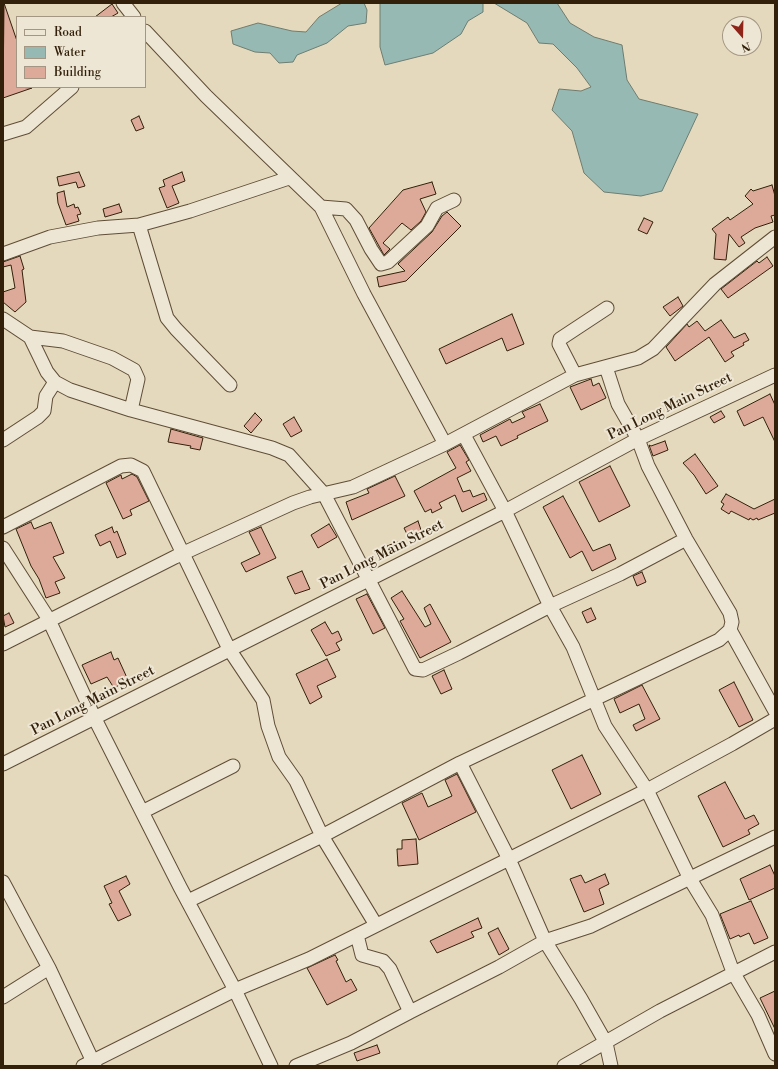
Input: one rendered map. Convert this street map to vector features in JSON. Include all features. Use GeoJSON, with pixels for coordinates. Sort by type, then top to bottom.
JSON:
{"type":"FeatureCollection","features":[{"type":"Feature","properties":{"kind":"street"},"geometry":{"type":"LineString","coordinates":[[123,3],[133,16]]}},
{"type":"Feature","properties":{"kind":"street"},"geometry":{"type":"LineString","coordinates":[[146,32],[206,96],[321,207],[364,294],[445,444]]}},
{"type":"Feature","properties":{"kind":"street"},"geometry":{"type":"LineString","coordinates":[[3,134],[26,127],[71,88]]}},
{"type":"Feature","properties":{"kind":"street"},"geometry":{"type":"LineString","coordinates":[[3,254],[50,238],[98,228],[139,225],[190,211],[290,178]]}},
{"type":"Feature","properties":{"kind":"street"},"geometry":{"type":"LineString","coordinates":[[321,207],[346,209],[356,220],[371,249],[382,264],[388,262],[428,226],[437,208],[454,200]]}},
{"type":"Feature","properties":{"kind":"street"},"geometry":{"type":"LineString","coordinates":[[139,225],[167,318],[230,385]]}},
{"type":"Feature","properties":{"kind":"street"},"geometry":{"type":"LineString","coordinates":[[3,644],[182,554],[293,503],[353,487],[445,444],[575,375],[638,358],[653,349],[715,284],[775,237]]}},
{"type":"Feature","properties":{"kind":"street"},"geometry":{"type":"LineString","coordinates":[[575,375],[559,344],[560,339],[607,308]]}},
{"type":"Feature","properties":{"kind":"street"},"geometry":{"type":"LineString","coordinates":[[3,319],[30,337],[64,342],[112,358],[134,370],[138,379],[131,410]]}},
{"type":"Feature","properties":{"kind":"street"},"geometry":{"type":"LineString","coordinates":[[30,337],[47,372],[55,382],[70,390],[131,410],[272,448],[289,455],[324,494],[415,669],[423,670],[550,606],[620,574],[686,540]]}},
{"type":"Feature","properties":{"kind":"street"},"geometry":{"type":"LineString","coordinates":[[188,901],[322,836],[460,763],[594,698],[719,640],[730,630],[732,622],[730,613],[686,540],[645,459],[638,439],[618,404],[606,367]]}},
{"type":"Feature","properties":{"kind":"street","name":"Pan Long Main Street"},"geometry":{"type":"LineString","coordinates":[[3,764],[95,719],[229,649],[505,510],[638,439],[775,375]]}},
{"type":"Feature","properties":{"kind":"street"},"geometry":{"type":"LineString","coordinates":[[3,440],[38,417],[44,411],[46,396],[55,382]]}},
{"type":"Feature","properties":{"kind":"street"},"geometry":{"type":"LineString","coordinates":[[464,435],[505,510],[550,606],[573,647],[605,726],[647,790],[690,879],[712,915],[733,972],[758,1015],[775,1054]]}},
{"type":"Feature","properties":{"kind":"street"},"geometry":{"type":"LineString","coordinates":[[3,527],[121,466],[131,465],[143,471],[229,649],[263,700],[268,726],[279,757],[296,781],[322,836],[376,925]]}},
{"type":"Feature","properties":{"kind":"street"},"geometry":{"type":"LineString","coordinates":[[3,548],[49,621],[95,719],[234,990],[271,1066]]}},
{"type":"Feature","properties":{"kind":"street"},"geometry":{"type":"LineString","coordinates":[[730,630],[775,711]]}},
{"type":"Feature","properties":{"kind":"street"},"geometry":{"type":"LineString","coordinates":[[3,882],[49,968],[90,1064],[234,990],[309,959],[647,790],[775,719]]}},
{"type":"Feature","properties":{"kind":"street"},"geometry":{"type":"LineString","coordinates":[[460,763],[509,859],[545,941],[606,1043],[611,1066]]}},
{"type":"Feature","properties":{"kind":"street"},"geometry":{"type":"LineString","coordinates":[[142,812],[233,766]]}},
{"type":"Feature","properties":{"kind":"street"},"geometry":{"type":"LineString","coordinates":[[296,1066],[351,1043],[499,967],[545,941],[591,926],[775,837]]}},
{"type":"Feature","properties":{"kind":"street"},"geometry":{"type":"LineString","coordinates":[[357,935],[362,955],[383,961],[390,969],[410,1012]]}},
{"type":"Feature","properties":{"kind":"street"},"geometry":{"type":"LineString","coordinates":[[564,1066],[733,972],[775,952]]}},
{"type":"Feature","properties":{"kind":"street"},"geometry":{"type":"LineString","coordinates":[[3,997],[49,968]]}},
{"type":"Feature","properties":{"kind":"water"},"geometry":{"type":"Polygon","coordinates":[[[342,3],[364,3],[367,10],[366,23],[348,26],[327,43],[297,55],[293,62],[279,63],[270,53],[255,52],[233,44],[231,31],[258,23],[292,31],[306,32],[319,17],[342,3]]]}},
{"type":"Feature","properties":{"kind":"water"},"geometry":{"type":"Polygon","coordinates":[[[380,3],[483,3],[483,12],[468,21],[461,34],[433,53],[385,65],[380,47],[380,3]]]}},
{"type":"Feature","properties":{"kind":"water"},"geometry":{"type":"Polygon","coordinates":[[[494,3],[557,3],[570,23],[594,37],[622,45],[627,80],[639,99],[698,114],[662,191],[641,196],[604,192],[584,173],[572,131],[552,110],[559,89],[581,91],[591,87],[577,68],[553,44],[539,43],[527,23],[494,3]]]}},
{"type":"Feature","properties":{"kind":"building"},"geometry":{"type":"Polygon","coordinates":[[[4,3],[16,38],[16,88],[32,88],[3,98],[4,3]]]}},
{"type":"Feature","properties":{"kind":"building"},"geometry":{"type":"Polygon","coordinates":[[[112,4],[118,13],[113,16],[96,16],[112,4]]]}},
{"type":"Feature","properties":{"kind":"building"},"geometry":{"type":"Polygon","coordinates":[[[139,116],[144,128],[136,131],[131,120],[139,116]]]}},
{"type":"Feature","properties":{"kind":"building"},"geometry":{"type":"Polygon","coordinates":[[[79,172],[85,186],[78,188],[76,182],[59,186],[57,177],[79,172]]]}},
{"type":"Feature","properties":{"kind":"building"},"geometry":{"type":"Polygon","coordinates":[[[182,172],[185,181],[172,186],[179,203],[167,208],[159,188],[165,186],[163,180],[182,172]]]}},
{"type":"Feature","properties":{"kind":"building"},"geometry":{"type":"Polygon","coordinates":[[[432,182],[436,194],[420,199],[426,212],[421,221],[411,230],[402,223],[383,243],[390,249],[384,255],[369,228],[403,190],[432,182]]]}},
{"type":"Feature","properties":{"kind":"building"},"geometry":{"type":"Polygon","coordinates":[[[772,185],[775,196],[775,215],[771,216],[773,222],[755,228],[741,237],[745,243],[739,247],[729,234],[726,260],[714,259],[716,234],[712,229],[728,217],[730,220],[753,204],[745,196],[751,189],[753,191],[772,185]]]}},
{"type":"Feature","properties":{"kind":"building"},"geometry":{"type":"Polygon","coordinates":[[[64,191],[67,207],[74,204],[75,208],[78,207],[81,214],[77,215],[79,221],[66,225],[58,203],[57,193],[64,191]]]}},
{"type":"Feature","properties":{"kind":"building"},"geometry":{"type":"Polygon","coordinates":[[[119,204],[122,212],[105,217],[103,209],[119,204]]]}},
{"type":"Feature","properties":{"kind":"building"},"geometry":{"type":"Polygon","coordinates":[[[447,212],[461,226],[406,281],[379,287],[377,277],[405,271],[398,264],[432,232],[442,216],[447,212]]]}},
{"type":"Feature","properties":{"kind":"building"},"geometry":{"type":"Polygon","coordinates":[[[644,218],[653,222],[647,234],[638,230],[644,218]]]}},
{"type":"Feature","properties":{"kind":"building"},"geometry":{"type":"Polygon","coordinates":[[[20,256],[24,269],[22,270],[26,302],[15,312],[3,302],[3,292],[15,288],[11,265],[3,267],[3,262],[20,256]]]}},
{"type":"Feature","properties":{"kind":"building"},"geometry":{"type":"Polygon","coordinates":[[[767,257],[773,266],[728,298],[721,289],[757,261],[759,263],[767,257]]]}},
{"type":"Feature","properties":{"kind":"building"},"geometry":{"type":"Polygon","coordinates":[[[678,297],[683,306],[670,316],[663,307],[678,297]]]}},
{"type":"Feature","properties":{"kind":"building"},"geometry":{"type":"Polygon","coordinates":[[[512,314],[524,344],[507,351],[502,338],[446,364],[439,349],[512,314]]]}},
{"type":"Feature","properties":{"kind":"building"},"geometry":{"type":"Polygon","coordinates":[[[721,320],[734,338],[745,333],[749,340],[743,343],[744,345],[731,352],[734,356],[725,362],[709,337],[675,361],[666,347],[687,324],[689,327],[697,321],[705,331],[721,320]]]}},
{"type":"Feature","properties":{"kind":"building"},"geometry":{"type":"Polygon","coordinates":[[[591,379],[593,386],[599,383],[606,398],[581,410],[570,387],[591,379]]]}},
{"type":"Feature","properties":{"kind":"building"},"geometry":{"type":"Polygon","coordinates":[[[770,394],[775,405],[775,442],[763,417],[744,426],[737,411],[770,394]]]}},
{"type":"Feature","properties":{"kind":"building"},"geometry":{"type":"Polygon","coordinates":[[[540,404],[548,421],[517,436],[518,438],[501,446],[496,436],[483,442],[480,435],[510,419],[512,423],[525,417],[522,412],[540,404]]]}},
{"type":"Feature","properties":{"kind":"building"},"geometry":{"type":"Polygon","coordinates":[[[721,411],[725,417],[714,423],[710,417],[721,411]]]}},
{"type":"Feature","properties":{"kind":"building"},"geometry":{"type":"Polygon","coordinates":[[[255,413],[262,420],[251,433],[244,426],[255,413]]]}},
{"type":"Feature","properties":{"kind":"building"},"geometry":{"type":"Polygon","coordinates":[[[294,417],[302,431],[291,437],[283,424],[294,417]]]}},
{"type":"Feature","properties":{"kind":"building"},"geometry":{"type":"Polygon","coordinates":[[[171,429],[203,438],[200,450],[190,448],[191,446],[168,442],[171,429]]]}},
{"type":"Feature","properties":{"kind":"building"},"geometry":{"type":"Polygon","coordinates":[[[665,441],[668,450],[653,456],[649,445],[651,446],[665,441]]]}},
{"type":"Feature","properties":{"kind":"building"},"geometry":{"type":"Polygon","coordinates":[[[460,445],[469,460],[466,462],[471,471],[457,478],[463,492],[470,490],[473,497],[484,493],[487,500],[462,512],[455,495],[439,503],[442,508],[432,513],[431,509],[425,512],[414,491],[456,468],[447,452],[460,445]]]}},
{"type":"Feature","properties":{"kind":"building"},"geometry":{"type":"Polygon","coordinates":[[[695,454],[718,486],[706,494],[694,475],[683,463],[695,454]]]}},
{"type":"Feature","properties":{"kind":"building"},"geometry":{"type":"Polygon","coordinates":[[[610,466],[630,506],[599,522],[579,482],[610,466]]]}},
{"type":"Feature","properties":{"kind":"building"},"geometry":{"type":"Polygon","coordinates":[[[132,474],[137,477],[149,501],[130,510],[132,515],[123,519],[106,483],[121,475],[122,479],[132,474]]]}},
{"type":"Feature","properties":{"kind":"building"},"geometry":{"type":"Polygon","coordinates":[[[395,476],[405,496],[352,520],[346,502],[369,493],[367,489],[395,476]]]}},
{"type":"Feature","properties":{"kind":"building"},"geometry":{"type":"Polygon","coordinates":[[[726,494],[754,509],[775,499],[775,513],[758,520],[757,518],[753,520],[750,518],[749,520],[731,511],[729,514],[721,509],[724,504],[721,502],[726,494]]]}},
{"type":"Feature","properties":{"kind":"building"},"geometry":{"type":"Polygon","coordinates":[[[563,496],[593,551],[610,544],[616,559],[592,571],[582,551],[570,558],[543,507],[563,496]]]}},
{"type":"Feature","properties":{"kind":"building"},"geometry":{"type":"Polygon","coordinates":[[[418,521],[422,533],[410,540],[404,528],[418,521]]]}},
{"type":"Feature","properties":{"kind":"building"},"geometry":{"type":"Polygon","coordinates":[[[31,522],[34,529],[51,522],[64,553],[53,557],[65,578],[55,582],[60,593],[46,598],[16,529],[31,522]]]}},
{"type":"Feature","properties":{"kind":"building"},"geometry":{"type":"Polygon","coordinates":[[[329,524],[337,537],[318,548],[311,535],[329,524]]]}},
{"type":"Feature","properties":{"kind":"building"},"geometry":{"type":"Polygon","coordinates":[[[112,527],[114,533],[117,531],[126,554],[117,558],[110,541],[100,546],[95,535],[112,527]]]}},
{"type":"Feature","properties":{"kind":"building"},"geometry":{"type":"Polygon","coordinates":[[[261,527],[276,558],[246,572],[241,563],[260,554],[249,532],[261,527]]]}},
{"type":"Feature","properties":{"kind":"building"},"geometry":{"type":"Polygon","coordinates":[[[397,542],[400,550],[391,554],[387,546],[397,542]]]}},
{"type":"Feature","properties":{"kind":"building"},"geometry":{"type":"Polygon","coordinates":[[[302,571],[310,589],[295,594],[287,577],[302,571]]]}},
{"type":"Feature","properties":{"kind":"building"},"geometry":{"type":"Polygon","coordinates":[[[642,572],[646,582],[637,586],[633,576],[642,572]]]}},
{"type":"Feature","properties":{"kind":"building"},"geometry":{"type":"Polygon","coordinates":[[[402,591],[425,627],[431,624],[424,608],[430,604],[451,642],[420,658],[400,621],[404,619],[391,598],[402,591]]]}},
{"type":"Feature","properties":{"kind":"building"},"geometry":{"type":"Polygon","coordinates":[[[367,594],[385,628],[373,634],[356,599],[367,594]]]}},
{"type":"Feature","properties":{"kind":"building"},"geometry":{"type":"Polygon","coordinates":[[[591,608],[596,619],[587,623],[582,612],[591,608]]]}},
{"type":"Feature","properties":{"kind":"building"},"geometry":{"type":"Polygon","coordinates":[[[9,613],[14,623],[5,627],[3,616],[9,613]]]}},
{"type":"Feature","properties":{"kind":"building"},"geometry":{"type":"Polygon","coordinates":[[[325,622],[332,634],[338,631],[342,640],[336,643],[340,650],[326,656],[311,630],[325,622]]]}},
{"type":"Feature","properties":{"kind":"building"},"geometry":{"type":"Polygon","coordinates":[[[111,652],[114,660],[118,658],[128,680],[114,688],[107,677],[91,684],[82,665],[111,652]]]}},
{"type":"Feature","properties":{"kind":"building"},"geometry":{"type":"Polygon","coordinates":[[[327,659],[336,677],[317,686],[322,697],[310,704],[296,674],[327,659]]]}},
{"type":"Feature","properties":{"kind":"building"},"geometry":{"type":"Polygon","coordinates":[[[444,670],[452,689],[441,694],[432,676],[444,670]]]}},
{"type":"Feature","properties":{"kind":"building"},"geometry":{"type":"Polygon","coordinates":[[[734,682],[753,720],[739,727],[719,690],[734,682]]]}},
{"type":"Feature","properties":{"kind":"building"},"geometry":{"type":"Polygon","coordinates":[[[642,685],[660,719],[636,731],[633,725],[645,719],[639,704],[620,713],[614,699],[642,685]]]}},
{"type":"Feature","properties":{"kind":"building"},"geometry":{"type":"Polygon","coordinates":[[[582,755],[601,794],[571,809],[552,770],[582,755]]]}},
{"type":"Feature","properties":{"kind":"building"},"geometry":{"type":"Polygon","coordinates":[[[457,774],[476,812],[419,840],[402,803],[422,793],[428,807],[452,796],[445,780],[457,774]]]}},
{"type":"Feature","properties":{"kind":"building"},"geometry":{"type":"Polygon","coordinates":[[[725,782],[745,819],[754,815],[759,824],[748,830],[750,834],[723,847],[698,796],[725,782]]]}},
{"type":"Feature","properties":{"kind":"building"},"geometry":{"type":"Polygon","coordinates":[[[416,839],[418,864],[398,866],[397,849],[402,849],[402,840],[416,839]]]}},
{"type":"Feature","properties":{"kind":"building"},"geometry":{"type":"Polygon","coordinates":[[[770,865],[775,876],[775,888],[749,900],[740,879],[770,865]]]}},
{"type":"Feature","properties":{"kind":"building"},"geometry":{"type":"Polygon","coordinates":[[[605,874],[609,884],[599,889],[604,904],[584,912],[570,879],[581,875],[585,883],[605,874]]]}},
{"type":"Feature","properties":{"kind":"building"},"geometry":{"type":"Polygon","coordinates":[[[126,876],[130,884],[119,891],[131,915],[118,921],[109,904],[112,903],[104,886],[126,876]]]}},
{"type":"Feature","properties":{"kind":"building"},"geometry":{"type":"Polygon","coordinates":[[[751,901],[768,938],[754,944],[749,933],[730,939],[720,914],[751,901]]]}},
{"type":"Feature","properties":{"kind":"building"},"geometry":{"type":"Polygon","coordinates":[[[478,918],[482,928],[471,932],[474,937],[437,953],[430,941],[478,918]]]}},
{"type":"Feature","properties":{"kind":"building"},"geometry":{"type":"Polygon","coordinates":[[[498,928],[509,949],[499,955],[488,933],[498,928]]]}},
{"type":"Feature","properties":{"kind":"building"},"geometry":{"type":"Polygon","coordinates":[[[335,955],[338,960],[336,961],[346,982],[351,979],[357,990],[327,1005],[307,968],[335,955]]]}},
{"type":"Feature","properties":{"kind":"building"},"geometry":{"type":"Polygon","coordinates":[[[775,991],[775,1029],[760,998],[775,991]]]}},
{"type":"Feature","properties":{"kind":"building"},"geometry":{"type":"Polygon","coordinates":[[[377,1045],[380,1053],[357,1061],[354,1053],[377,1045]]]}}]}
